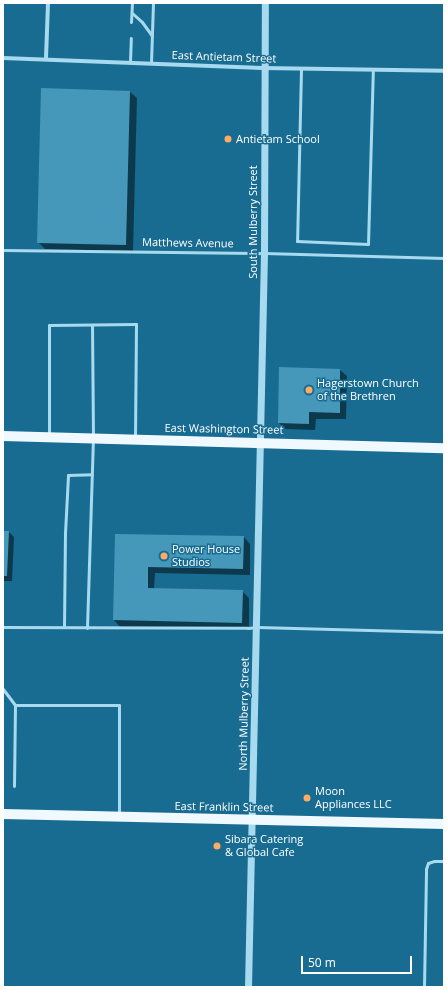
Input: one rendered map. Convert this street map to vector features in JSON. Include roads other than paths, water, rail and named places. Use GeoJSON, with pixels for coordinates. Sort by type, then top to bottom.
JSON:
{"type":"FeatureCollection","features":[{"type":"Feature","properties":{"kind":"main road","name":"East Washington Street"},"geometry":{"type":"LineString","coordinates":[[3,436],[444,448]]}},
{"type":"Feature","properties":{"kind":"main road","name":"East Franklin Street"},"geometry":{"type":"LineString","coordinates":[[3,814],[444,824]]}},
{"type":"Feature","properties":{"kind":"street"},"geometry":{"type":"LineString","coordinates":[[46,58],[48,3]]}},
{"type":"Feature","properties":{"kind":"street","name":"South Mulberry Street"},"geometry":{"type":"LineString","coordinates":[[260,442],[264,253],[263,68],[265,3]]}},
{"type":"Feature","properties":{"kind":"street","name":"East Antietam Street"},"geometry":{"type":"LineString","coordinates":[[3,58],[46,58],[263,68],[444,72]]}},
{"type":"Feature","properties":{"kind":"street","name":"North Mulberry Street"},"geometry":{"type":"LineString","coordinates":[[248,987],[253,820],[260,442]]}},
{"type":"Feature","properties":{"kind":"lane"},"geometry":{"type":"LineString","coordinates":[[131,22],[132,3]]}},
{"type":"Feature","properties":{"kind":"lane"},"geometry":{"type":"LineString","coordinates":[[151,63],[153,3]]}},
{"type":"Feature","properties":{"kind":"lane"},"geometry":{"type":"LineString","coordinates":[[132,13],[142,22],[152,36]]}},
{"type":"Feature","properties":{"kind":"lane"},"geometry":{"type":"LineString","coordinates":[[130,62],[131,38]]}},
{"type":"Feature","properties":{"kind":"lane"},"geometry":{"type":"LineString","coordinates":[[301,69],[297,241],[368,244],[373,70]]}},
{"type":"Feature","properties":{"kind":"lane","name":"Matthews Avenue"},"geometry":{"type":"LineString","coordinates":[[3,250],[264,253],[444,258]]}},
{"type":"Feature","properties":{"kind":"lane"},"geometry":{"type":"LineString","coordinates":[[49,437],[49,325],[136,324],[135,439]]}},
{"type":"Feature","properties":{"kind":"lane"},"geometry":{"type":"LineString","coordinates":[[87,628],[93,438],[92,325]]}},
{"type":"Feature","properties":{"kind":"lane"},"geometry":{"type":"LineString","coordinates":[[64,627],[65,533],[68,475],[92,474]]}},
{"type":"Feature","properties":{"kind":"lane"},"geometry":{"type":"LineString","coordinates":[[3,626],[87,628],[257,627],[444,632]]}},
{"type":"Feature","properties":{"kind":"lane"},"geometry":{"type":"LineString","coordinates":[[3,689],[15,705],[14,786]]}},
{"type":"Feature","properties":{"kind":"lane"},"geometry":{"type":"LineString","coordinates":[[15,705],[119,705],[119,817]]}},
{"type":"Feature","properties":{"kind":"lane"},"geometry":{"type":"LineString","coordinates":[[424,987],[426,869],[428,863],[434,861],[444,861]]}},
{"type":"Feature","properties":{"kind":"place","name":"Antietam School"},"geometry":{"type":"Point","coordinates":[228,139]}},
{"type":"Feature","properties":{"kind":"place","name":"Hagerstown Church of the Brethren"},"geometry":{"type":"Point","coordinates":[309,390]}},
{"type":"Feature","properties":{"kind":"place","name":"Power House Studios"},"geometry":{"type":"Point","coordinates":[164,556]}},
{"type":"Feature","properties":{"kind":"place","name":"Moon Appliances LLC"},"geometry":{"type":"Point","coordinates":[307,798]}},
{"type":"Feature","properties":{"kind":"place","name":"Sibara Catering & Global Cafe"},"geometry":{"type":"Point","coordinates":[217,846]}}]}
